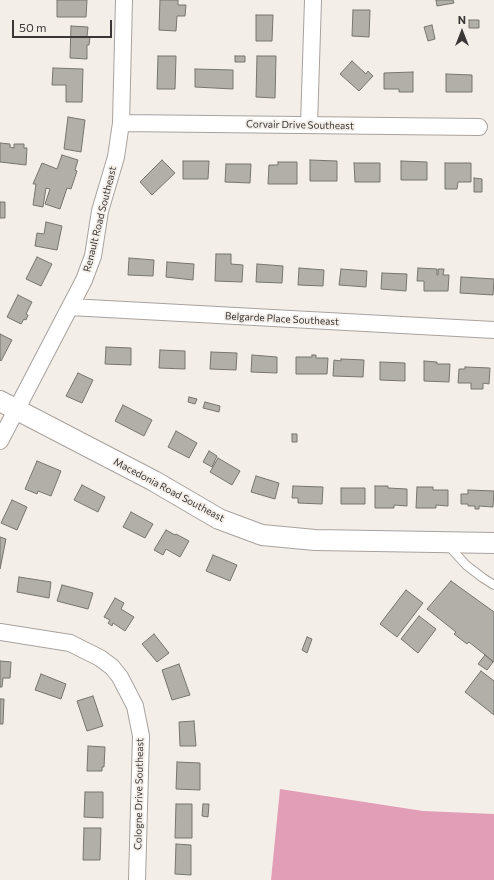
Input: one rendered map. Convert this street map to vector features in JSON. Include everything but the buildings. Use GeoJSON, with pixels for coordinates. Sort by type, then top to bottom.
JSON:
{"type":"FeatureCollection","features":[{"type":"Feature","properties":{"kind":"street","name":"Renault Road Southeast"},"geometry":{"type":"LineString","coordinates":[[0,441],[8,406],[70,307],[84,280],[93,256],[100,211],[116,157],[121,123],[124,0]]}},
{"type":"Feature","properties":{"kind":"street"},"geometry":{"type":"LineString","coordinates":[[309,125],[313,0]]}},
{"type":"Feature","properties":{"kind":"street","name":"Corvair Drive Southeast"},"geometry":{"type":"LineString","coordinates":[[121,123],[479,127]]}},
{"type":"Feature","properties":{"kind":"street","name":"Belgarde Place Southeast"},"geometry":{"type":"LineString","coordinates":[[70,307],[494,330]]}},
{"type":"Feature","properties":{"kind":"street","name":"Macedonia Road Southeast"},"geometry":{"type":"LineString","coordinates":[[8,406],[154,481],[219,519],[262,534],[315,540],[494,543]]}},
{"type":"Feature","properties":{"kind":"street","name":"Cologne Drive Southeast"},"geometry":{"type":"LineString","coordinates":[[0,632],[70,644],[100,658],[112,667],[120,677],[135,706],[141,736],[137,880]]}},
{"type":"Feature","properties":{"kind":"lane"},"geometry":{"type":"LineString","coordinates":[[445,542],[466,565],[494,585]]}},
{"type":"Feature","properties":{"kind":"shaded area"},"geometry":{"type":"Polygon","coordinates":[[[280,789],[423,811],[494,814],[494,880],[271,880],[280,789]]]}}]}
